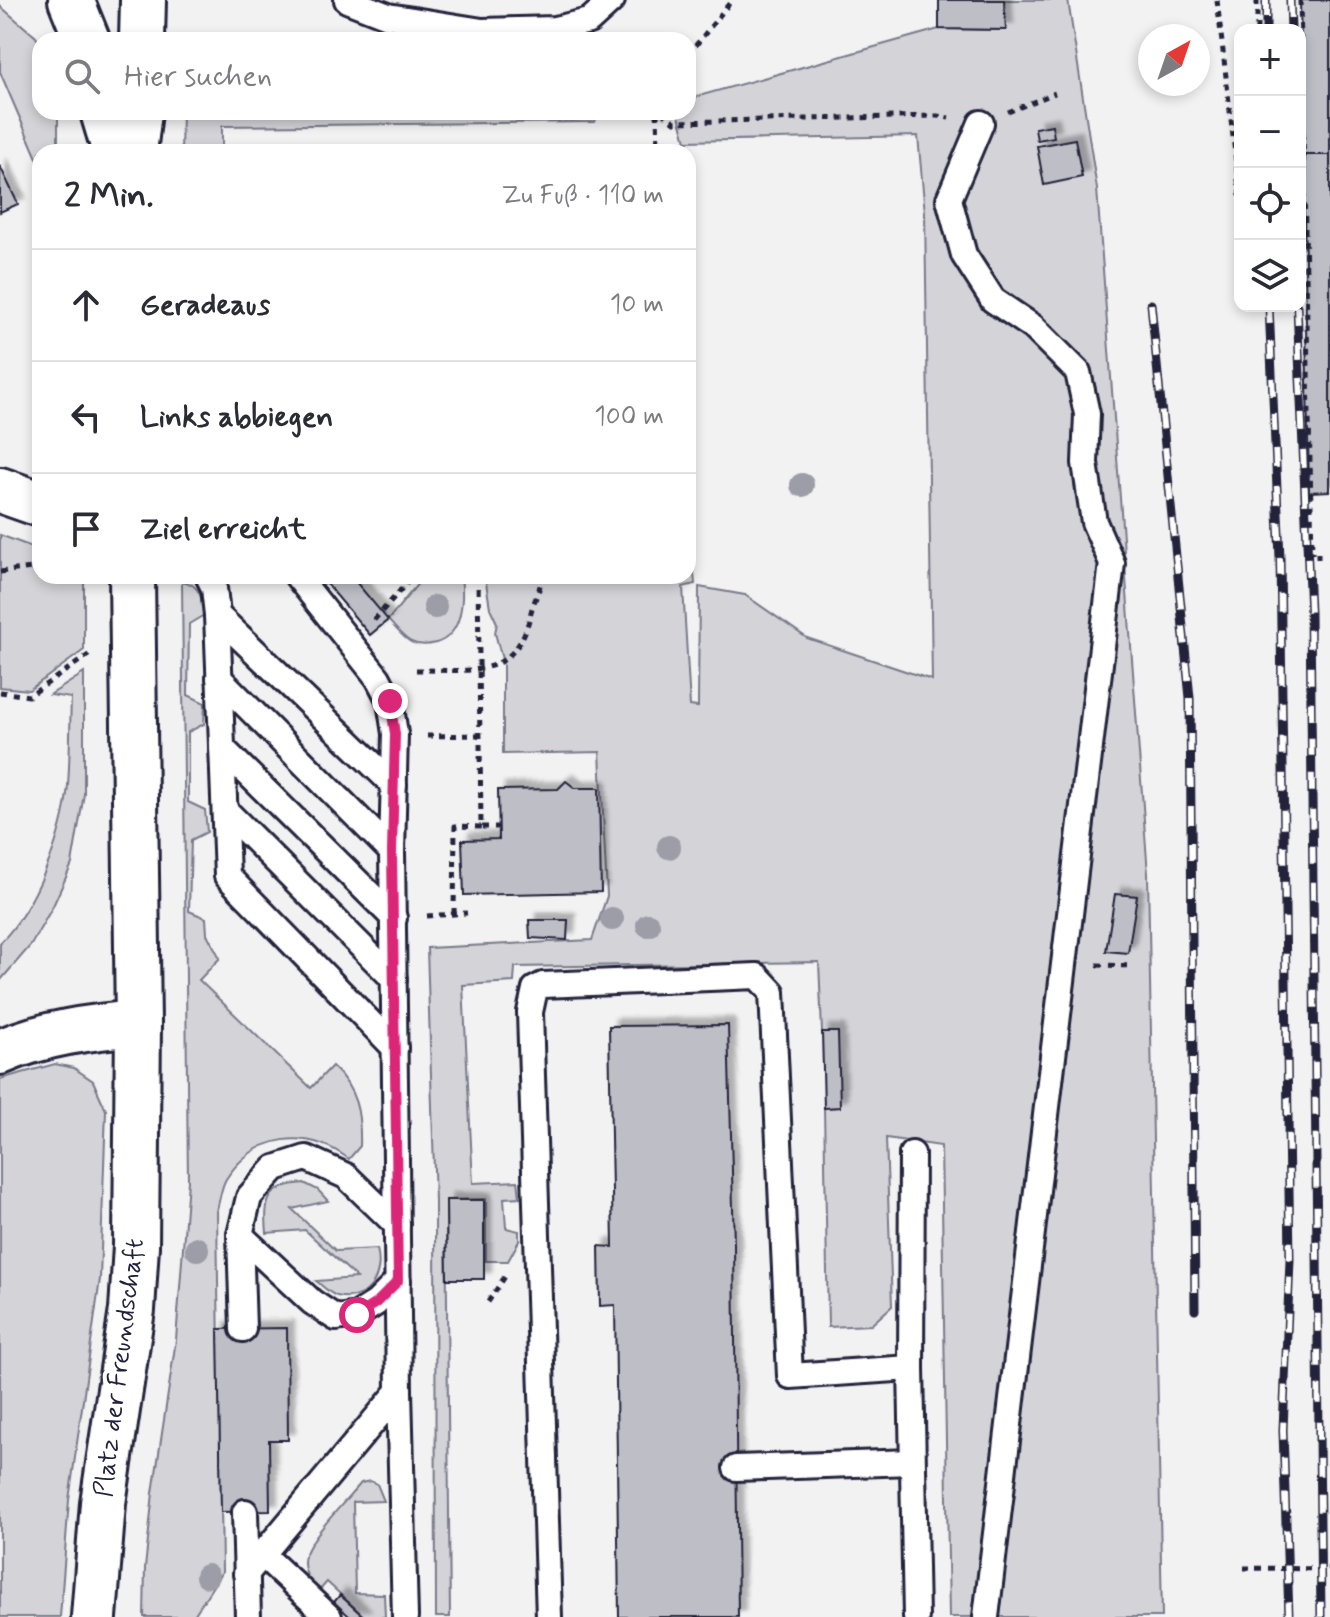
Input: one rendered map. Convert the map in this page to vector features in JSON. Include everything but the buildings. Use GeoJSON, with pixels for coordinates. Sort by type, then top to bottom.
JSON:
{"type":"FeatureCollection","features":[{"type":"Feature","properties":{"kind":"street"},"geometry":{"type":"LineString","coordinates":[[71,0],[84,32]]}},
{"type":"Feature","properties":{"kind":"street"},"geometry":{"type":"LineString","coordinates":[[142,32],[143,0]]}},
{"type":"Feature","properties":{"kind":"street"},"geometry":{"type":"LineString","coordinates":[[105,120],[113,144]]}},
{"type":"Feature","properties":{"kind":"street"},"geometry":{"type":"LineString","coordinates":[[135,144],[138,120]]}},
{"type":"Feature","properties":{"kind":"street"},"geometry":{"type":"LineString","coordinates":[[0,490],[32,501]]}},
{"type":"Feature","properties":{"kind":"street","name":"Platz der Freundschaft"},"geometry":{"type":"LineString","coordinates":[[94,1617],[103,1503],[132,1310],[136,1246],[138,1023],[132,584]]}},
{"type":"Feature","properties":{"kind":"street"},"geometry":{"type":"LineString","coordinates":[[0,1052],[26,1041],[90,1027],[138,1023]]}},
{"type":"Feature","properties":{"kind":"lane"},"geometry":{"type":"LineString","coordinates":[[347,0],[388,16],[482,31],[555,29],[589,21],[612,0]]}},
{"type":"Feature","properties":{"kind":"lane"},"geometry":{"type":"LineString","coordinates":[[981,123],[949,199],[964,255],[993,300],[1033,327],[1078,372],[1087,414],[1085,463],[1094,522],[1112,563],[986,1617]]}},
{"type":"Feature","properties":{"kind":"lane"},"geometry":{"type":"LineString","coordinates":[[212,584],[217,615],[227,876],[395,1048]]}},
{"type":"Feature","properties":{"kind":"lane"},"geometry":{"type":"LineString","coordinates":[[303,584],[378,678],[390,701],[395,734],[392,852],[405,1617]]}},
{"type":"Feature","properties":{"kind":"lane"},"geometry":{"type":"LineString","coordinates":[[217,615],[394,785]]}},
{"type":"Feature","properties":{"kind":"lane"},"geometry":{"type":"LineString","coordinates":[[219,678],[392,852]]}},
{"type":"Feature","properties":{"kind":"lane"},"geometry":{"type":"LineString","coordinates":[[222,748],[394,918]]}},
{"type":"Feature","properties":{"kind":"lane"},"geometry":{"type":"LineString","coordinates":[[225,810],[394,979]]}},
{"type":"Feature","properties":{"kind":"lane"},"geometry":{"type":"LineString","coordinates":[[549,1617],[530,1012],[535,989],[543,985],[757,976],[772,992],[790,1376],[911,1368]]}},
{"type":"Feature","properties":{"kind":"lane"},"geometry":{"type":"LineString","coordinates":[[912,1154],[911,1368],[916,1617]]}},
{"type":"Feature","properties":{"kind":"lane"},"geometry":{"type":"LineString","coordinates":[[243,1329],[240,1235],[249,1197],[275,1168],[306,1158],[346,1176],[397,1225]]}},
{"type":"Feature","properties":{"kind":"lane"},"geometry":{"type":"LineString","coordinates":[[240,1235],[312,1302],[336,1318],[357,1315],[376,1303],[398,1281]]}},
{"type":"Feature","properties":{"kind":"lane"},"geometry":{"type":"LineString","coordinates":[[246,1574],[399,1391]]}},
{"type":"Feature","properties":{"kind":"lane"},"geometry":{"type":"LineString","coordinates":[[736,1468],[912,1462]]}},
{"type":"Feature","properties":{"kind":"lane"},"geometry":{"type":"LineString","coordinates":[[245,1512],[248,1617]]}},
{"type":"Feature","properties":{"kind":"lane"},"geometry":{"type":"LineString","coordinates":[[263,1555],[329,1617]]}},
{"type":"Feature","properties":{"kind":"path"},"geometry":{"type":"LineString","coordinates":[[696,45],[732,0]]}},
{"type":"Feature","properties":{"kind":"path"},"geometry":{"type":"LineString","coordinates":[[1217,0],[1237,168]]}},
{"type":"Feature","properties":{"kind":"path"},"geometry":{"type":"LineString","coordinates":[[1257,0],[1257,24]]}},
{"type":"Feature","properties":{"kind":"path"},"geometry":{"type":"LineString","coordinates":[[1300,0],[1315,554],[1318,565]]}},
{"type":"Feature","properties":{"kind":"path"},"geometry":{"type":"LineString","coordinates":[[672,120],[937,116],[981,123],[1055,93]]}},
{"type":"Feature","properties":{"kind":"path"},"geometry":{"type":"LineString","coordinates":[[658,144],[660,120]]}},
{"type":"Feature","properties":{"kind":"path"},"geometry":{"type":"LineString","coordinates":[[0,572],[32,568]]}},
{"type":"Feature","properties":{"kind":"path"},"geometry":{"type":"LineString","coordinates":[[401,584],[402,590]]}},
{"type":"Feature","properties":{"kind":"path"},"geometry":{"type":"LineString","coordinates":[[366,628],[407,584]]}},
{"type":"Feature","properties":{"kind":"path"},"geometry":{"type":"LineString","coordinates":[[478,584],[481,827]]}},
{"type":"Feature","properties":{"kind":"path"},"geometry":{"type":"LineString","coordinates":[[416,670],[477,670],[503,663],[526,636],[540,584]]}},
{"type":"Feature","properties":{"kind":"path"},"geometry":{"type":"LineString","coordinates":[[0,692],[29,696],[94,651]]}},
{"type":"Feature","properties":{"kind":"path"},"geometry":{"type":"LineString","coordinates":[[426,736],[478,735]]}},
{"type":"Feature","properties":{"kind":"path"},"geometry":{"type":"LineString","coordinates":[[454,914],[455,826],[499,827]]}},
{"type":"Feature","properties":{"kind":"path"},"geometry":{"type":"LineString","coordinates":[[394,918],[467,913]]}},
{"type":"Feature","properties":{"kind":"path"},"geometry":{"type":"LineString","coordinates":[[1244,1568],[1330,1569]]}},
{"type":"Feature","properties":{"kind":"shaded area"},"geometry":{"type":"Polygon","coordinates":[[[1004,0],[1068,0],[1097,189],[1148,874],[1162,1617],[949,1617],[941,1146],[886,1138],[892,1306],[871,1325],[828,1327],[824,1108],[839,1107],[837,1032],[822,1032],[819,962],[515,967],[514,982],[463,985],[473,1183],[518,1181],[520,1197],[504,1198],[506,1228],[519,1231],[519,1241],[508,1261],[486,1261],[486,1199],[446,1200],[450,1617],[436,1617],[435,1202],[427,948],[592,940],[607,896],[600,752],[503,754],[503,663],[495,633],[497,623],[490,608],[486,584],[695,584],[683,587],[690,706],[698,707],[699,587],[745,595],[807,638],[932,680],[925,213],[918,136],[686,141],[680,120],[696,120],[696,97],[939,29],[1006,30],[1004,0]]]}},
{"type":"Feature","properties":{"kind":"shaded area"},"geometry":{"type":"Polygon","coordinates":[[[0,6],[32,34],[32,120],[58,120],[58,144],[32,146],[0,72],[0,6]]]}},
{"type":"Feature","properties":{"kind":"shaded area"},"geometry":{"type":"Polygon","coordinates":[[[182,120],[596,120],[222,126],[222,144],[181,144],[182,120]]]}},
{"type":"Feature","properties":{"kind":"shaded area"},"geometry":{"type":"Polygon","coordinates":[[[0,535],[32,547],[32,584],[84,584],[84,650],[29,690],[0,687],[0,535]]]}},
{"type":"Feature","properties":{"kind":"shaded area"},"geometry":{"type":"Polygon","coordinates":[[[182,584],[190,584],[197,589],[204,615],[189,624],[188,695],[205,703],[204,724],[188,732],[188,802],[205,810],[207,832],[191,840],[189,911],[206,918],[207,934],[220,958],[199,980],[311,1088],[332,1066],[347,1084],[356,1103],[360,1146],[349,1159],[333,1149],[300,1140],[267,1144],[238,1164],[224,1182],[217,1209],[222,1572],[193,1617],[144,1617],[145,1568],[153,1493],[176,1340],[188,1181],[182,584]]]}},
{"type":"Feature","properties":{"kind":"shaded area"},"geometry":{"type":"Polygon","coordinates":[[[417,584],[461,584],[460,615],[445,639],[424,645],[414,643],[388,620],[417,584]]]}},
{"type":"Feature","properties":{"kind":"shaded area"},"geometry":{"type":"Polygon","coordinates":[[[84,673],[84,794],[72,864],[31,945],[0,981],[0,943],[25,910],[46,870],[65,805],[71,698],[50,695],[84,673]]]}},
{"type":"Feature","properties":{"kind":"shaded area"},"geometry":{"type":"Polygon","coordinates":[[[55,1064],[74,1068],[93,1081],[106,1110],[100,1279],[69,1500],[60,1617],[0,1617],[0,1079],[55,1064]]]}},
{"type":"Feature","properties":{"kind":"shaded area"},"geometry":{"type":"Polygon","coordinates":[[[304,1183],[318,1190],[328,1201],[292,1209],[336,1251],[377,1249],[376,1278],[366,1291],[348,1297],[337,1296],[316,1281],[357,1278],[305,1230],[267,1233],[266,1212],[270,1197],[282,1187],[304,1183]]]}},
{"type":"Feature","properties":{"kind":"shaded area"},"geometry":{"type":"Polygon","coordinates":[[[370,1481],[377,1484],[384,1501],[353,1502],[355,1593],[384,1594],[385,1617],[365,1617],[327,1582],[319,1591],[308,1578],[304,1567],[306,1554],[318,1533],[361,1483],[370,1481]]]}},
{"type":"Feature","properties":{"kind":"railway"},"geometry":{"type":"LineString","coordinates":[[1266,0],[1266,24]]}},
{"type":"Feature","properties":{"kind":"railway"},"geometry":{"type":"LineString","coordinates":[[1290,0],[1291,24]]}},
{"type":"Feature","properties":{"kind":"railway"},"geometry":{"type":"LineString","coordinates":[[1151,304],[1190,698],[1195,1310]]}},
{"type":"Feature","properties":{"kind":"railway"},"geometry":{"type":"LineString","coordinates":[[1269,312],[1280,558],[1290,1260],[1283,1430],[1289,1617]]}},
{"type":"Feature","properties":{"kind":"railway"},"geometry":{"type":"LineString","coordinates":[[1297,312],[1310,613],[1321,1617]]}},
{"type":"Feature","properties":{"kind":"route"},"geometry":{"type":"LineString","coordinates":[[357,1315],[376,1303],[398,1281],[392,852],[395,734],[390,701]]}}]}
